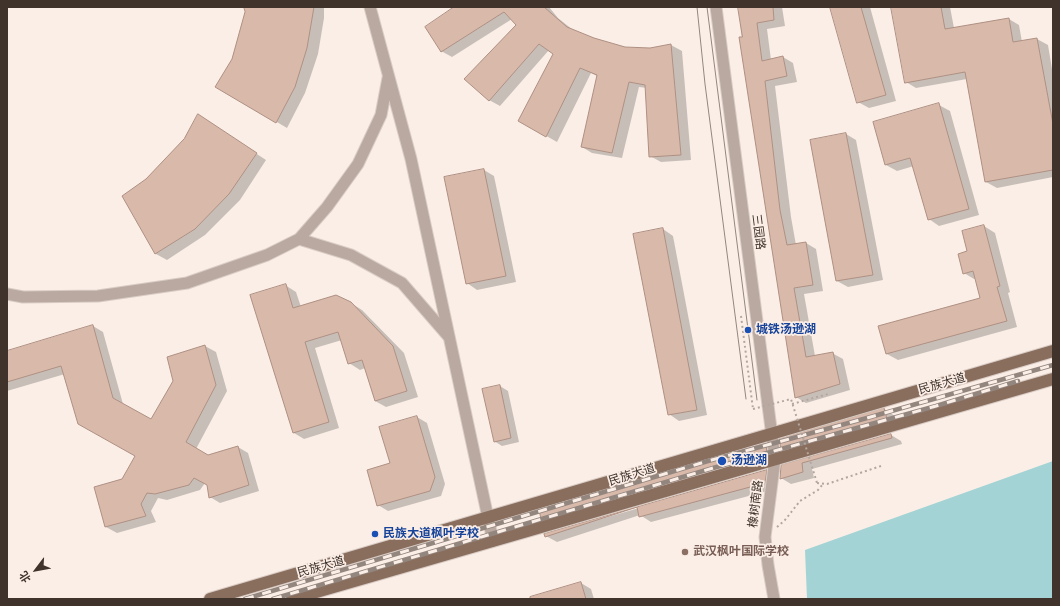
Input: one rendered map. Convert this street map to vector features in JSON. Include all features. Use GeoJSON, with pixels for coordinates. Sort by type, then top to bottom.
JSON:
{"type":"FeatureCollection","features":[{"type":"Feature","properties":{"kind":"main road","name":"民族大道"},"geometry":{"type":"LineString","coordinates":[[210,599],[1053,351]]}},
{"type":"Feature","properties":{"kind":"main road","name":"民族大道"},"geometry":{"type":"LineString","coordinates":[[292,599],[1053,378]]}},
{"type":"Feature","properties":{"kind":"street"},"geometry":{"type":"LineString","coordinates":[[370,7],[411,159],[493,541]]}},
{"type":"Feature","properties":{"kind":"street","name":"三园路"},"geometry":{"type":"LineString","coordinates":[[716,7],[774,459]]}},
{"type":"Feature","properties":{"kind":"street"},"geometry":{"type":"LineString","coordinates":[[7,294],[23,297],[98,296],[187,283],[267,255],[299,239],[327,207],[358,164],[381,115],[388,75]]}},
{"type":"Feature","properties":{"kind":"street"},"geometry":{"type":"LineString","coordinates":[[299,239],[351,255],[402,283],[449,336]]}},
{"type":"Feature","properties":{"kind":"street","name":"橡树南路"},"geometry":{"type":"LineString","coordinates":[[774,459],[765,537],[774,599]]}},
{"type":"Feature","properties":{"kind":"path"},"geometry":{"type":"LineString","coordinates":[[741,316],[753,409],[791,399],[817,483],[827,484],[881,466]]}},
{"type":"Feature","properties":{"kind":"path"},"geometry":{"type":"LineString","coordinates":[[792,404],[828,394]]}},
{"type":"Feature","properties":{"kind":"path"},"geometry":{"type":"LineString","coordinates":[[765,537],[785,520],[800,501],[818,490],[824,484]]}},
{"type":"Feature","properties":{"kind":"water"},"geometry":{"type":"Polygon","coordinates":[[[1053,461],[1053,599],[807,599],[805,550],[1053,461]]]}},
{"type":"Feature","properties":{"kind":"building"},"geometry":{"type":"Polygon","coordinates":[[[244,7],[314,7],[307,48],[295,87],[276,123],[215,87],[232,59],[245,12],[244,7]]]}},
{"type":"Feature","properties":{"kind":"building"},"geometry":{"type":"Polygon","coordinates":[[[454,7],[544,7],[567,27],[594,38],[625,47],[650,48],[671,44],[681,155],[649,157],[645,85],[629,82],[612,153],[581,147],[597,75],[580,68],[546,137],[518,121],[553,54],[539,44],[489,101],[464,79],[516,25],[504,12],[441,52],[425,27],[454,7]]]}},
{"type":"Feature","properties":{"kind":"building"},"geometry":{"type":"Polygon","coordinates":[[[738,7],[773,7],[774,20],[757,23],[762,61],[783,56],[787,76],[765,81],[780,210],[787,245],[806,242],[813,285],[794,288],[806,357],[833,352],[840,384],[795,398],[739,37],[742,37],[738,7]]]}},
{"type":"Feature","properties":{"kind":"building"},"geometry":{"type":"Polygon","coordinates":[[[830,7],[861,7],[886,95],[857,103],[830,7]]]}},
{"type":"Feature","properties":{"kind":"building"},"geometry":{"type":"Polygon","coordinates":[[[891,7],[941,7],[945,29],[1009,18],[1013,42],[1037,38],[1053,124],[1053,170],[985,182],[965,72],[905,83],[891,7]]]}},
{"type":"Feature","properties":{"kind":"building"},"geometry":{"type":"Polygon","coordinates":[[[939,103],[969,209],[928,220],[910,158],[885,165],[873,122],[939,103]]]}},
{"type":"Feature","properties":{"kind":"building"},"geometry":{"type":"Polygon","coordinates":[[[198,114],[257,153],[229,194],[195,229],[155,254],[122,196],[146,179],[184,139],[198,114]]]}},
{"type":"Feature","properties":{"kind":"building"},"geometry":{"type":"Polygon","coordinates":[[[846,133],[873,275],[836,281],[810,140],[846,133]]]}},
{"type":"Feature","properties":{"kind":"building"},"geometry":{"type":"Polygon","coordinates":[[[484,169],[506,276],[466,284],[444,177],[484,169]]]}},
{"type":"Feature","properties":{"kind":"building"},"geometry":{"type":"Polygon","coordinates":[[[984,225],[1000,286],[997,287],[1007,321],[886,354],[878,326],[980,298],[973,271],[963,274],[958,254],[967,251],[962,231],[984,225]]]}},
{"type":"Feature","properties":{"kind":"building"},"geometry":{"type":"Polygon","coordinates":[[[663,228],[697,410],[668,415],[633,234],[663,228]]]}},
{"type":"Feature","properties":{"kind":"building"},"geometry":{"type":"Polygon","coordinates":[[[286,284],[293,308],[336,295],[351,302],[393,346],[407,391],[375,401],[362,360],[348,364],[338,332],[305,342],[329,422],[293,433],[250,295],[286,284]]]}},
{"type":"Feature","properties":{"kind":"building"},"geometry":{"type":"Polygon","coordinates":[[[93,325],[113,398],[151,419],[173,381],[167,357],[205,345],[216,385],[186,442],[208,455],[238,446],[249,485],[209,498],[207,485],[194,478],[189,485],[155,494],[147,493],[141,504],[146,516],[105,527],[94,487],[122,479],[135,456],[78,424],[61,366],[7,382],[7,351],[93,325]]]}},
{"type":"Feature","properties":{"kind":"building"},"geometry":{"type":"Polygon","coordinates":[[[500,385],[511,438],[494,442],[482,389],[500,385]]]}},
{"type":"Feature","properties":{"kind":"building"},"geometry":{"type":"Polygon","coordinates":[[[884,408],[887,419],[781,450],[779,439],[884,408]]]}},
{"type":"Feature","properties":{"kind":"building"},"geometry":{"type":"Polygon","coordinates":[[[417,416],[435,477],[430,491],[377,506],[367,470],[390,463],[379,427],[417,416]]]}},
{"type":"Feature","properties":{"kind":"building"},"geometry":{"type":"Polygon","coordinates":[[[891,434],[892,438],[802,463],[803,472],[780,479],[781,465],[891,434]]]}},
{"type":"Feature","properties":{"kind":"building"},"geometry":{"type":"Polygon","coordinates":[[[766,443],[767,454],[541,519],[539,510],[766,443]]]}},
{"type":"Feature","properties":{"kind":"building"},"geometry":{"type":"Polygon","coordinates":[[[767,470],[765,483],[639,517],[637,507],[767,470]]]}},
{"type":"Feature","properties":{"kind":"building"},"geometry":{"type":"Polygon","coordinates":[[[629,510],[545,537],[544,534],[629,510]]]}},
{"type":"Feature","properties":{"kind":"building"},"geometry":{"type":"Polygon","coordinates":[[[581,582],[586,599],[530,599],[530,597],[581,582]]]}},
{"type":"Feature","properties":{"kind":"tram line"},"geometry":{"type":"LineString","coordinates":[[697,7],[705,84],[746,399]]}},
{"type":"Feature","properties":{"kind":"tram line"},"geometry":{"type":"LineString","coordinates":[[707,7],[757,400]]}},
{"type":"Feature","properties":{"kind":"railway"},"geometry":{"type":"LineString","coordinates":[[245,599],[708,461],[1053,365]]}},
{"type":"Feature","properties":{"kind":"railway"},"geometry":{"type":"LineString","coordinates":[[273,599],[713,468],[936,406],[1018,381]]}},
{"type":"Feature","properties":{"kind":"place","name":"城铁汤逊湖"},"geometry":{"type":"Point","coordinates":[748,330]}},
{"type":"Feature","properties":{"kind":"place","name":"汤逊湖"},"geometry":{"type":"Point","coordinates":[722,461]}},
{"type":"Feature","properties":{"kind":"place","name":"民族大道枫叶学校"},"geometry":{"type":"Point","coordinates":[375,534]}},
{"type":"Feature","properties":{"kind":"place","name":"武汉枫叶国际学校"},"geometry":{"type":"Point","coordinates":[685,552]}}]}
